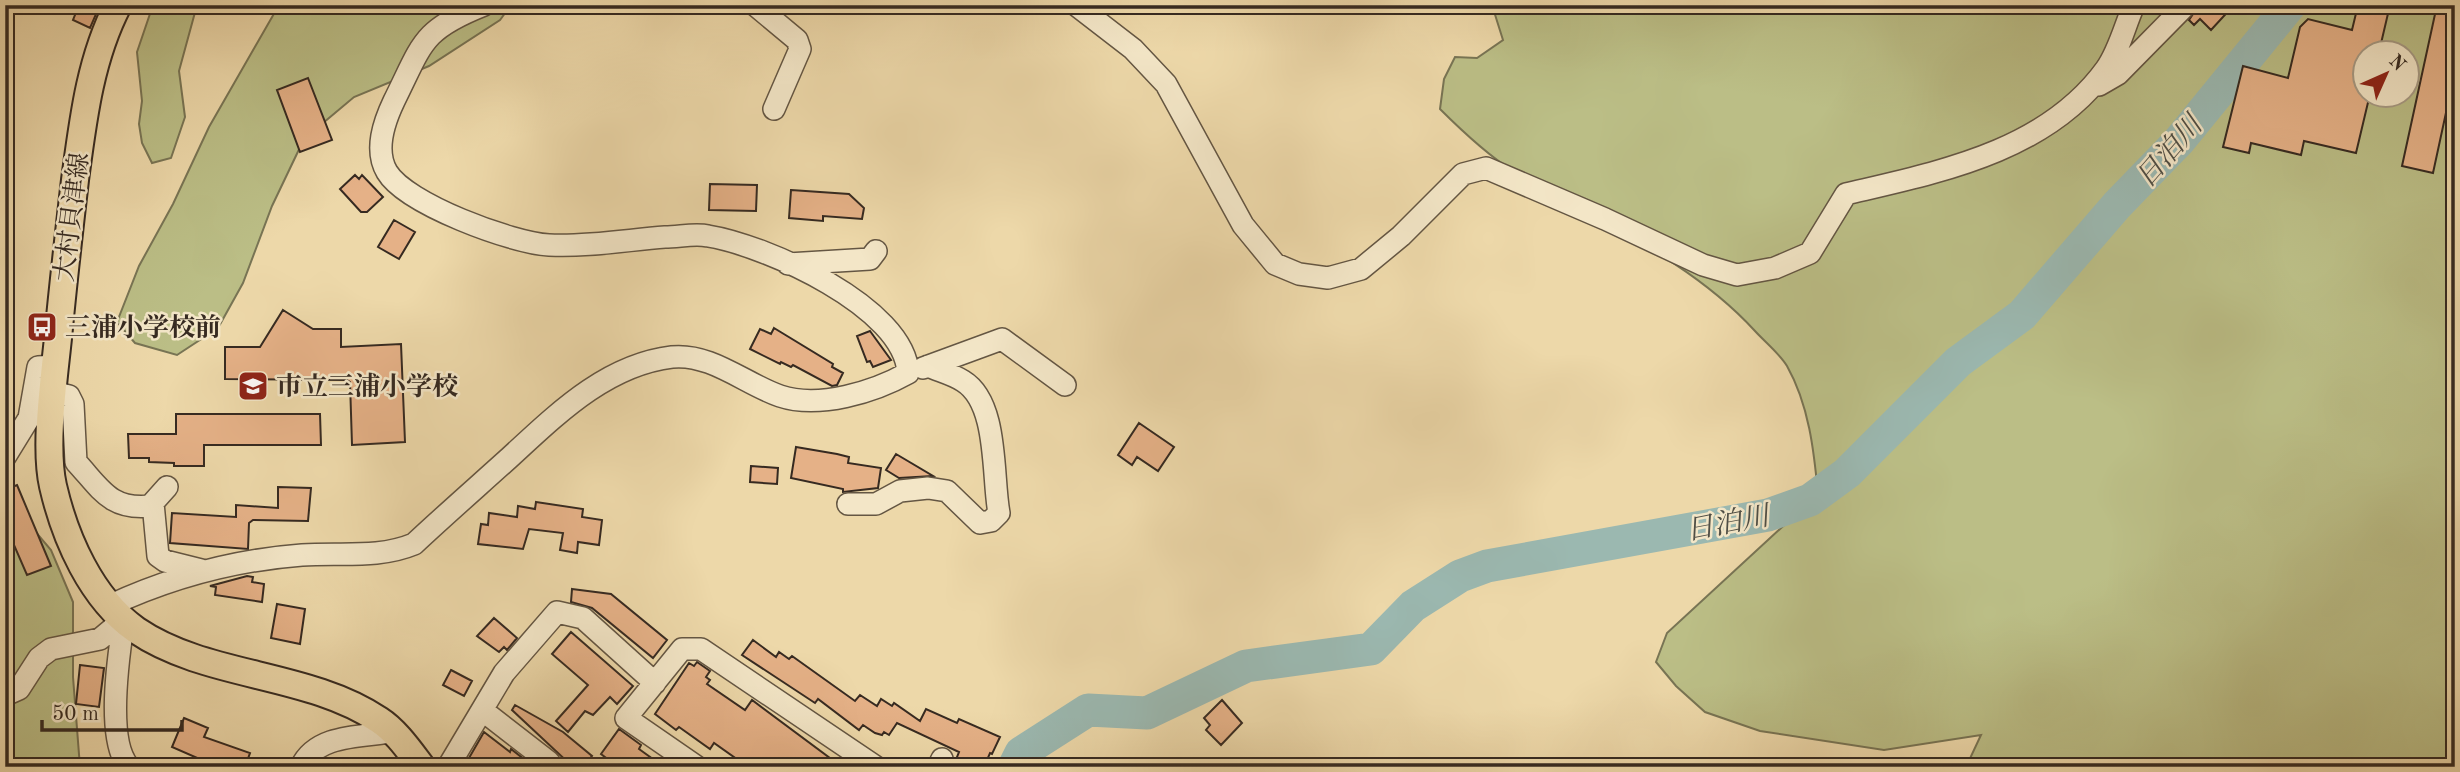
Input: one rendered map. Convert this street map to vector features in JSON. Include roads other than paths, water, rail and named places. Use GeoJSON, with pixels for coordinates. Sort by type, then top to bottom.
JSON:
{"type":"FeatureCollection","features":[{"type":"Feature","properties":{"kind":"main road","name":"大村貝津線"},"geometry":{"type":"LineString","coordinates":[[118,5],[101,43],[89,87],[65,258],[54,379],[52,483],[70,540],[117,613],[136,630],[169,646],[353,705],[381,721],[422,767]]}},
{"type":"Feature","properties":{"kind":"street"},"geometry":{"type":"LineString","coordinates":[[484,5],[452,18],[426,36],[389,111],[379,145],[387,172],[413,197],[506,237],[548,245],[705,235],[738,242],[834,286],[894,335],[907,359],[918,370],[965,382],[979,402],[992,439],[999,513],[992,522],[980,523],[947,491],[928,488],[900,491],[876,504],[848,504]]}},
{"type":"Feature","properties":{"kind":"street"},"geometry":{"type":"LineString","coordinates":[[755,5],[796,40],[800,49],[774,109]]}},
{"type":"Feature","properties":{"kind":"street"},"geometry":{"type":"LineString","coordinates":[[1076,5],[1133,49],[1166,84],[1243,225],[1275,264],[1299,274],[1328,278],[1361,269],[1401,236],[1463,174],[1486,168],[1703,265],[1737,275],[1775,268],[1810,253],[1846,194],[1953,169],[2048,125],[2088,92],[2118,74],[2186,5]]}},
{"type":"Feature","properties":{"kind":"street"},"geometry":{"type":"LineString","coordinates":[[2088,92],[2108,67],[2134,5]]}},
{"type":"Feature","properties":{"kind":"street"},"geometry":{"type":"LineString","coordinates":[[786,264],[870,259],[876,251]]}},
{"type":"Feature","properties":{"kind":"street"},"geometry":{"type":"LineString","coordinates":[[5,691],[10,693],[19,689],[39,658],[51,649],[100,639],[117,613],[143,590],[206,571],[301,555],[392,553],[414,544],[575,398],[631,368],[674,357],[711,363],[782,397],[813,401],[855,394],[1002,339],[1065,385]]}},
{"type":"Feature","properties":{"kind":"street"},"geometry":{"type":"LineString","coordinates":[[5,457],[29,418],[37,367],[54,379],[73,404],[76,463],[114,503],[130,508],[160,495],[158,556],[165,561],[206,571]]}},
{"type":"Feature","properties":{"kind":"street"},"geometry":{"type":"LineString","coordinates":[[449,767],[504,673],[557,612],[583,618],[655,683]]}},
{"type":"Feature","properties":{"kind":"street"},"geometry":{"type":"LineString","coordinates":[[117,613],[117,722],[121,750],[130,767]]}},
{"type":"Feature","properties":{"kind":"street"},"geometry":{"type":"LineString","coordinates":[[697,767],[626,718],[682,649],[701,649],[876,767]]}},
{"type":"Feature","properties":{"kind":"street"},"geometry":{"type":"LineString","coordinates":[[482,710],[549,762]]}},
{"type":"Feature","properties":{"kind":"street"},"geometry":{"type":"LineString","coordinates":[[300,767],[306,755],[325,743],[393,732]]}},
{"type":"Feature","properties":{"kind":"waterway","name":"日泊川"},"geometry":{"type":"LineString","coordinates":[[1014,767],[1021,753],[1088,710],[1147,713],[1246,666],[1371,649],[1413,606],[1460,576],[1487,566],[1768,515],[1810,500],[1847,473],[1958,362],[2022,315],[2117,205],[2179,141],[2290,5]]}},
{"type":"Feature","properties":{"kind":"place","name":"三浦小学校前"},"geometry":{"type":"Point","coordinates":[42,327]}},
{"type":"Feature","properties":{"kind":"place","name":"市立三浦小学校"},"geometry":{"type":"Point","coordinates":[253,386]}}]}
